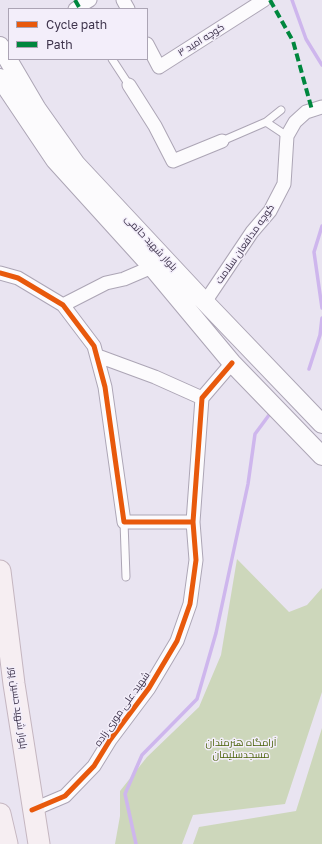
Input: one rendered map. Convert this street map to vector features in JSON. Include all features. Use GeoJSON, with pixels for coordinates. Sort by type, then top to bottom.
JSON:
{"type":"FeatureCollection","features":[{"type":"Feature","properties":{"kind":"main road","name":"بلوار شهید حاتمی"},"geometry":{"type":"LineString","coordinates":[[3,50],[8,59]]}},
{"type":"Feature","properties":{"kind":"main road","name":"بلوار شهید حاتمی"},"geometry":{"type":"LineString","coordinates":[[9,60],[37,109],[76,164],[322,424]]}},
{"type":"Feature","properties":{"kind":"main road","name":"بلوار شهید حاتمی"},"geometry":{"type":"LineString","coordinates":[[4,89],[55,160],[152,267],[232,363],[322,456]]}},
{"type":"Feature","properties":{"kind":"main road","name":"بلوار شهيد حسین پور"},"geometry":{"type":"LineString","coordinates":[[0,571],[14,684],[32,810],[39,844]]}},
{"type":"Feature","properties":{"kind":"main road"},"geometry":{"type":"LineString","coordinates":[[0,814],[7,844]]}},
{"type":"Feature","properties":{"kind":"street","name":"کوچه امید ۳"},"geometry":{"type":"LineString","coordinates":[[148,46],[159,67],[264,0]]}},
{"type":"Feature","properties":{"kind":"street"},"geometry":{"type":"LineString","coordinates":[[129,85],[155,126],[173,161],[222,141]]}},
{"type":"Feature","properties":{"kind":"street","name":"کوچه مدافعان سلامت"},"geometry":{"type":"LineString","coordinates":[[205,302],[252,232],[270,211],[284,184],[287,136],[295,122],[306,112],[322,107]]}},
{"type":"Feature","properties":{"kind":"street"},"geometry":{"type":"LineString","coordinates":[[63,305],[106,283],[124,279],[152,267]]}},
{"type":"Feature","properties":{"kind":"street"},"geometry":{"type":"LineString","coordinates":[[0,273],[18,278],[63,305],[94,346],[98,356],[105,387],[124,522],[193,522]]}},
{"type":"Feature","properties":{"kind":"street"},"geometry":{"type":"LineString","coordinates":[[98,356],[156,377],[202,398],[232,363]]}},
{"type":"Feature","properties":{"kind":"street","name":"شهید علی موری زاده"},"geometry":{"type":"LineString","coordinates":[[32,810],[65,796],[94,766],[110,740],[149,688],[177,641],[190,604],[196,560],[193,522],[202,398]]}},
{"type":"Feature","properties":{"kind":"lane"},"geometry":{"type":"LineString","coordinates":[[113,60],[129,85]]}},
{"type":"Feature","properties":{"kind":"lane"},"geometry":{"type":"LineString","coordinates":[[222,141],[266,122],[281,110]]}},
{"type":"Feature","properties":{"kind":"lane"},"geometry":{"type":"LineString","coordinates":[[266,122],[287,136]]}},
{"type":"Feature","properties":{"kind":"lane"},"geometry":{"type":"LineString","coordinates":[[124,522],[126,577]]}},
{"type":"Feature","properties":{"kind":"green space","name":"آرامگاه هنرمندان مسجدسلیمان"},"geometry":{"type":"Polygon","coordinates":[[[237,559],[289,612],[307,605],[322,588],[322,692],[285,804],[193,815],[182,844],[115,844],[120,816],[120,791],[147,757],[199,707],[221,655],[237,559]]]}},
{"type":"Feature","properties":{"kind":"green space"},"geometry":{"type":"Polygon","coordinates":[[[322,728],[322,844],[193,844],[199,827],[296,811],[322,728]]]}},
{"type":"Feature","properties":{"kind":"waterway"},"geometry":{"type":"LineString","coordinates":[[292,0],[306,39],[322,65]]}},
{"type":"Feature","properties":{"kind":"waterway"},"geometry":{"type":"LineString","coordinates":[[322,226],[314,252],[322,308]]}},
{"type":"Feature","properties":{"kind":"waterway"},"geometry":{"type":"LineString","coordinates":[[309,369],[320,335],[322,318]]}},
{"type":"Feature","properties":{"kind":"waterway"},"geometry":{"type":"LineString","coordinates":[[136,844],[125,794],[142,755],[197,699],[216,633],[248,484],[255,434],[272,411]]}},
{"type":"Feature","properties":{"kind":"marked path"},"geometry":{"type":"LineString","coordinates":[[75,0],[79,7]]}},
{"type":"Feature","properties":{"kind":"marked path"},"geometry":{"type":"LineString","coordinates":[[270,0],[293,41],[312,110]]}},
{"type":"Feature","properties":{"kind":"cycle path"},"geometry":{"type":"LineString","coordinates":[[0,273],[18,278],[63,305],[94,346],[105,387],[124,522],[193,522]]}},
{"type":"Feature","properties":{"kind":"cycle path"},"geometry":{"type":"LineString","coordinates":[[32,810],[65,796],[94,766],[110,740],[149,688],[177,641],[190,604],[196,560],[193,522],[202,398],[232,363]]}}]}
